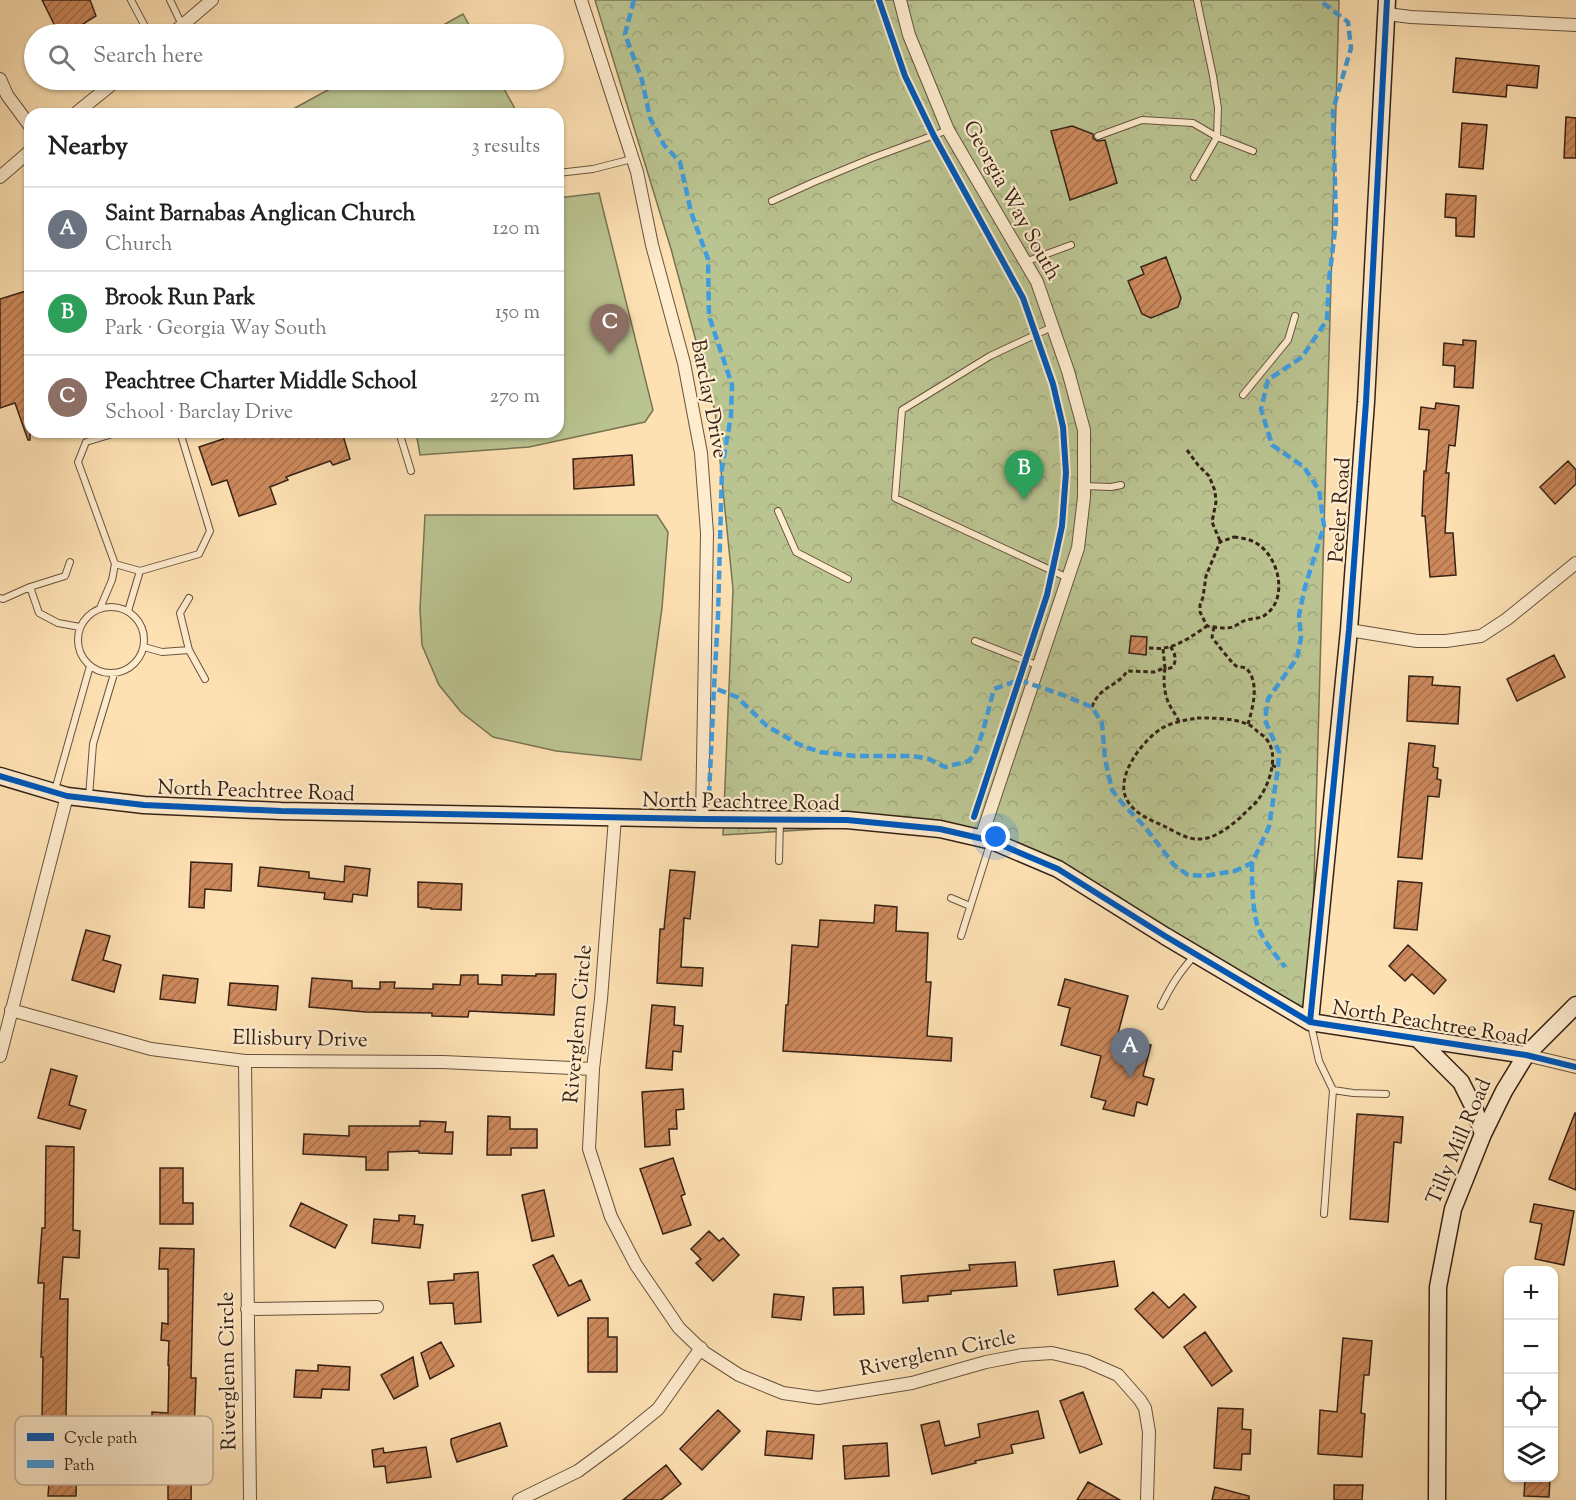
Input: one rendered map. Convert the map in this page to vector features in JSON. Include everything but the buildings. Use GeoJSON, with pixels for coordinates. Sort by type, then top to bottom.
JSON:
{"type":"FeatureCollection","features":[{"type":"Feature","properties":{"kind":"street"},"geometry":{"type":"LineString","coordinates":[[184,24],[212,0]]}},
{"type":"Feature","properties":{"kind":"street","name":"Barclay Drive"},"geometry":{"type":"LineString","coordinates":[[581,0],[637,172],[652,245],[684,363],[701,453],[707,533],[702,819]]}},
{"type":"Feature","properties":{"kind":"street","name":"Georgia Way South"},"geometry":{"type":"LineString","coordinates":[[900,0],[909,35],[948,130],[1037,282],[1068,371],[1084,430],[1084,486],[1078,548],[986,840]]}},
{"type":"Feature","properties":{"kind":"street"},"geometry":{"type":"LineString","coordinates":[[1387,7],[1411,17],[1576,25]]}},
{"type":"Feature","properties":{"kind":"street","name":"Peeler Road"},"geometry":{"type":"LineString","coordinates":[[1310,1022],[1349,630],[1366,402],[1387,7]]}},
{"type":"Feature","properties":{"kind":"street"},"geometry":{"type":"LineString","coordinates":[[0,79],[24,118]]}},
{"type":"Feature","properties":{"kind":"street"},"geometry":{"type":"LineString","coordinates":[[82,108],[105,90]]}},
{"type":"Feature","properties":{"kind":"street"},"geometry":{"type":"LineString","coordinates":[[0,177],[24,156]]}},
{"type":"Feature","properties":{"kind":"street"},"geometry":{"type":"LineString","coordinates":[[1349,630],[1417,641],[1446,641],[1481,636],[1507,619],[1576,563]]}},
{"type":"Feature","properties":{"kind":"street","name":"North Peachtree Road"},"geometry":{"type":"LineString","coordinates":[[0,776],[61,794],[144,805],[281,811],[848,820],[940,829],[986,840],[1058,869],[1310,1022],[1526,1055],[1576,1067]]}},
{"type":"Feature","properties":{"kind":"street"},"geometry":{"type":"LineString","coordinates":[[0,1056],[61,794]]}},
{"type":"Feature","properties":{"kind":"street","name":"Riverglenn Circle"},"geometry":{"type":"LineString","coordinates":[[615,818],[601,999],[593,1069],[589,1149],[611,1217],[636,1265],[679,1328],[705,1353],[739,1375],[783,1393],[818,1398],[912,1383],[986,1362],[1022,1355],[1052,1353],[1086,1361],[1118,1375],[1145,1408],[1149,1432],[1147,1500]]}},
{"type":"Feature","properties":{"kind":"street","name":"Tilly Mill Road"},"geometry":{"type":"LineString","coordinates":[[1437,1500],[1438,1287],[1453,1209],[1483,1134],[1504,1091],[1526,1055],[1576,1005]]}},
{"type":"Feature","properties":{"kind":"street","name":"Ellisbury Drive"},"geometry":{"type":"LineString","coordinates":[[11,1010],[151,1049],[245,1061],[443,1062],[593,1069]]}},
{"type":"Feature","properties":{"kind":"street"},"geometry":{"type":"LineString","coordinates":[[1417,1038],[1461,1082],[1474,1108],[1483,1134]]}},
{"type":"Feature","properties":{"kind":"street","name":"Riverglenn Circle"},"geometry":{"type":"LineString","coordinates":[[245,1061],[250,1500]]}},
{"type":"Feature","properties":{"kind":"street"},"geometry":{"type":"LineString","coordinates":[[247,1309],[377,1307]]}},
{"type":"Feature","properties":{"kind":"street"},"geometry":{"type":"LineString","coordinates":[[519,1500],[578,1471],[658,1409],[701,1348]]}},
{"type":"Feature","properties":{"kind":"lane"},"geometry":{"type":"LineString","coordinates":[[131,0],[144,24]]}},
{"type":"Feature","properties":{"kind":"lane"},"geometry":{"type":"LineString","coordinates":[[170,0],[181,24]]}},
{"type":"Feature","properties":{"kind":"lane"},"geometry":{"type":"LineString","coordinates":[[1194,177],[1217,137],[1218,108],[1214,76],[1197,0]]}},
{"type":"Feature","properties":{"kind":"lane"},"geometry":{"type":"LineString","coordinates":[[1098,136],[1142,120],[1193,123],[1217,137],[1253,151]]}},
{"type":"Feature","properties":{"kind":"lane"},"geometry":{"type":"LineString","coordinates":[[772,201],[862,162],[948,130]]}},
{"type":"Feature","properties":{"kind":"lane"},"geometry":{"type":"LineString","coordinates":[[564,172],[593,169],[632,159]]}},
{"type":"Feature","properties":{"kind":"lane"},"geometry":{"type":"LineString","coordinates":[[1025,262],[1071,245]]}},
{"type":"Feature","properties":{"kind":"lane"},"geometry":{"type":"LineString","coordinates":[[1243,395],[1288,340],[1295,316]]}},
{"type":"Feature","properties":{"kind":"lane"},"geometry":{"type":"LineString","coordinates":[[1053,327],[990,356],[902,410],[896,498],[1068,578]]}},
{"type":"Feature","properties":{"kind":"lane"},"geometry":{"type":"LineString","coordinates":[[99,438],[86,442],[78,462],[115,564],[112,580],[100,608]]}},
{"type":"Feature","properties":{"kind":"lane"},"geometry":{"type":"LineString","coordinates":[[115,564],[140,571],[199,554],[210,531],[182,438]]}},
{"type":"Feature","properties":{"kind":"lane"},"geometry":{"type":"LineString","coordinates":[[401,438],[411,471]]}},
{"type":"Feature","properties":{"kind":"lane"},"geometry":{"type":"LineString","coordinates":[[1084,486],[1121,485]]}},
{"type":"Feature","properties":{"kind":"lane"},"geometry":{"type":"LineString","coordinates":[[778,511],[796,552],[848,579]]}},
{"type":"Feature","properties":{"kind":"lane"},"geometry":{"type":"LineString","coordinates":[[0,598],[3,599],[30,587],[65,576],[70,562]]}},
{"type":"Feature","properties":{"kind":"lane"},"geometry":{"type":"LineString","coordinates":[[128,611],[140,571]]}},
{"type":"Feature","properties":{"kind":"lane"},"geometry":{"type":"LineString","coordinates":[[30,587],[39,613],[58,623],[80,627]]}},
{"type":"Feature","properties":{"kind":"lane"},"geometry":{"type":"LineString","coordinates":[[189,598],[180,613],[189,650],[205,679]]}},
{"type":"Feature","properties":{"kind":"lane"},"geometry":{"type":"LineString","coordinates":[[114,607],[128,611],[138,620],[144,633],[144,647],[138,660],[128,670],[114,674],[101,673],[90,666],[81,655],[77,641],[80,627],[88,616],[100,608],[114,607]]}},
{"type":"Feature","properties":{"kind":"lane"},"geometry":{"type":"LineString","coordinates":[[975,641],[1039,666]]}},
{"type":"Feature","properties":{"kind":"lane"},"geometry":{"type":"LineString","coordinates":[[144,647],[162,652],[189,650]]}},
{"type":"Feature","properties":{"kind":"lane"},"geometry":{"type":"LineString","coordinates":[[61,794],[90,666]]}},
{"type":"Feature","properties":{"kind":"lane"},"geometry":{"type":"LineString","coordinates":[[89,798],[93,744],[114,674]]}},
{"type":"Feature","properties":{"kind":"lane"},"geometry":{"type":"LineString","coordinates":[[779,861],[780,820]]}},
{"type":"Feature","properties":{"kind":"lane"},"geometry":{"type":"LineString","coordinates":[[961,936],[986,840]]}},
{"type":"Feature","properties":{"kind":"lane"},"geometry":{"type":"LineString","coordinates":[[951,898],[970,906]]}},
{"type":"Feature","properties":{"kind":"lane"},"geometry":{"type":"LineString","coordinates":[[1161,1006],[1179,972],[1195,954]]}},
{"type":"Feature","properties":{"kind":"lane"},"geometry":{"type":"LineString","coordinates":[[1310,1022],[1319,1061],[1333,1090],[1324,1214]]}},
{"type":"Feature","properties":{"kind":"lane"},"geometry":{"type":"LineString","coordinates":[[1333,1090],[1386,1094]]}},
{"type":"Feature","properties":{"kind":"path"},"geometry":{"type":"LineString","coordinates":[[1187,450],[1209,476],[1215,491],[1216,502],[1212,522],[1220,542],[1206,576],[1200,605],[1200,612],[1207,626]]}},
{"type":"Feature","properties":{"kind":"path"},"geometry":{"type":"LineString","coordinates":[[1149,648],[1163,649],[1191,637],[1207,626],[1234,627],[1244,621],[1263,617],[1269,613],[1279,587],[1273,560],[1255,541],[1234,537],[1220,542]]}},
{"type":"Feature","properties":{"kind":"path"},"geometry":{"type":"LineString","coordinates":[[1214,627],[1212,637],[1218,645],[1235,665],[1239,668],[1246,668],[1253,678],[1254,694],[1248,724]]}},
{"type":"Feature","properties":{"kind":"path"},"geometry":{"type":"LineString","coordinates":[[1092,707],[1095,698],[1124,676],[1127,670],[1147,672],[1173,667],[1175,655],[1170,646]]}},
{"type":"Feature","properties":{"kind":"path"},"geometry":{"type":"LineString","coordinates":[[1163,649],[1166,695],[1179,722]]}},
{"type":"Feature","properties":{"kind":"path"},"geometry":{"type":"LineString","coordinates":[[1197,718],[1216,718],[1248,724],[1263,735],[1271,747],[1272,765],[1265,787],[1256,803],[1231,826],[1210,837],[1190,838],[1148,819],[1130,808],[1124,794],[1130,762],[1139,750],[1156,733],[1179,722],[1197,718]]}},
{"type":"Feature","properties":{"kind":"path"},"geometry":{"type":"LineString","coordinates":[[1272,765],[1278,768]]}},
{"type":"Feature","properties":{"kind":"green space"},"geometry":{"type":"Polygon","coordinates":[[[595,0],[1339,0],[1310,1022],[1119,905],[981,838],[916,823],[723,835],[733,589],[715,411],[671,249],[595,0]]]}},
{"type":"Feature","properties":{"kind":"green space"},"geometry":{"type":"Polygon","coordinates":[[[463,14],[468,24],[445,24],[463,14]]]}},
{"type":"Feature","properties":{"kind":"green space"},"geometry":{"type":"Polygon","coordinates":[[[328,90],[505,90],[515,108],[295,108],[328,90]]]}},
{"type":"Feature","properties":{"kind":"green space"},"geometry":{"type":"Polygon","coordinates":[[[599,193],[653,410],[645,422],[529,447],[420,455],[417,438],[564,438],[564,197],[599,193]]]}},
{"type":"Feature","properties":{"kind":"green space"},"geometry":{"type":"Polygon","coordinates":[[[425,515],[657,515],[668,532],[662,608],[641,760],[556,751],[493,737],[461,712],[439,685],[422,645],[420,609],[425,515]]]}},
{"type":"Feature","properties":{"kind":"marked path"},"geometry":{"type":"LineString","coordinates":[[634,0],[625,34],[642,80],[650,118],[664,145],[680,162],[691,212],[708,259],[709,316],[732,385],[731,416],[722,468],[714,688],[737,697],[767,726],[798,744],[820,752],[855,756],[913,756],[929,759],[945,767],[969,761],[976,751],[994,689],[1019,680],[1063,695],[1092,707],[1102,723],[1105,759],[1112,790],[1122,803],[1145,827],[1174,865],[1188,875],[1205,876],[1235,871],[1252,863],[1269,827],[1279,752],[1265,720],[1268,699],[1297,658],[1301,638],[1299,615],[1324,526],[1319,490],[1304,467],[1272,445],[1261,409],[1268,380],[1302,357],[1327,320],[1336,222],[1333,110],[1351,48],[1348,22],[1319,0]]}},
{"type":"Feature","properties":{"kind":"marked path"},"geometry":{"type":"LineString","coordinates":[[709,795],[714,688]]}},
{"type":"Feature","properties":{"kind":"marked path"},"geometry":{"type":"LineString","coordinates":[[1252,863],[1253,901],[1257,924],[1265,941],[1285,967]]}},
{"type":"Feature","properties":{"kind":"cycle path"},"geometry":{"type":"LineString","coordinates":[[879,0],[905,76],[934,136],[1023,298],[1053,384],[1063,427],[1066,473],[1062,526],[1047,595],[974,817]]}},
{"type":"Feature","properties":{"kind":"cycle path"},"geometry":{"type":"LineString","coordinates":[[1310,1022],[1349,630],[1366,402],[1387,0]]}},
{"type":"Feature","properties":{"kind":"cycle path"},"geometry":{"type":"LineString","coordinates":[[0,776],[67,796],[144,805],[281,811],[847,820],[940,829],[992,841],[1058,869],[1310,1022],[1526,1055],[1576,1067]]}},
{"type":"Feature","properties":{"kind":"place","name":"Peachtree Charter Middle School"},"geometry":{"type":"Point","coordinates":[610,354]}},
{"type":"Feature","properties":{"kind":"place","name":"Brook Run Park"},"geometry":{"type":"Point","coordinates":[1024,500]}},
{"type":"Feature","properties":{"kind":"place","name":"Saint Barnabas Anglican Church"},"geometry":{"type":"Point","coordinates":[1130,1078]}}]}
